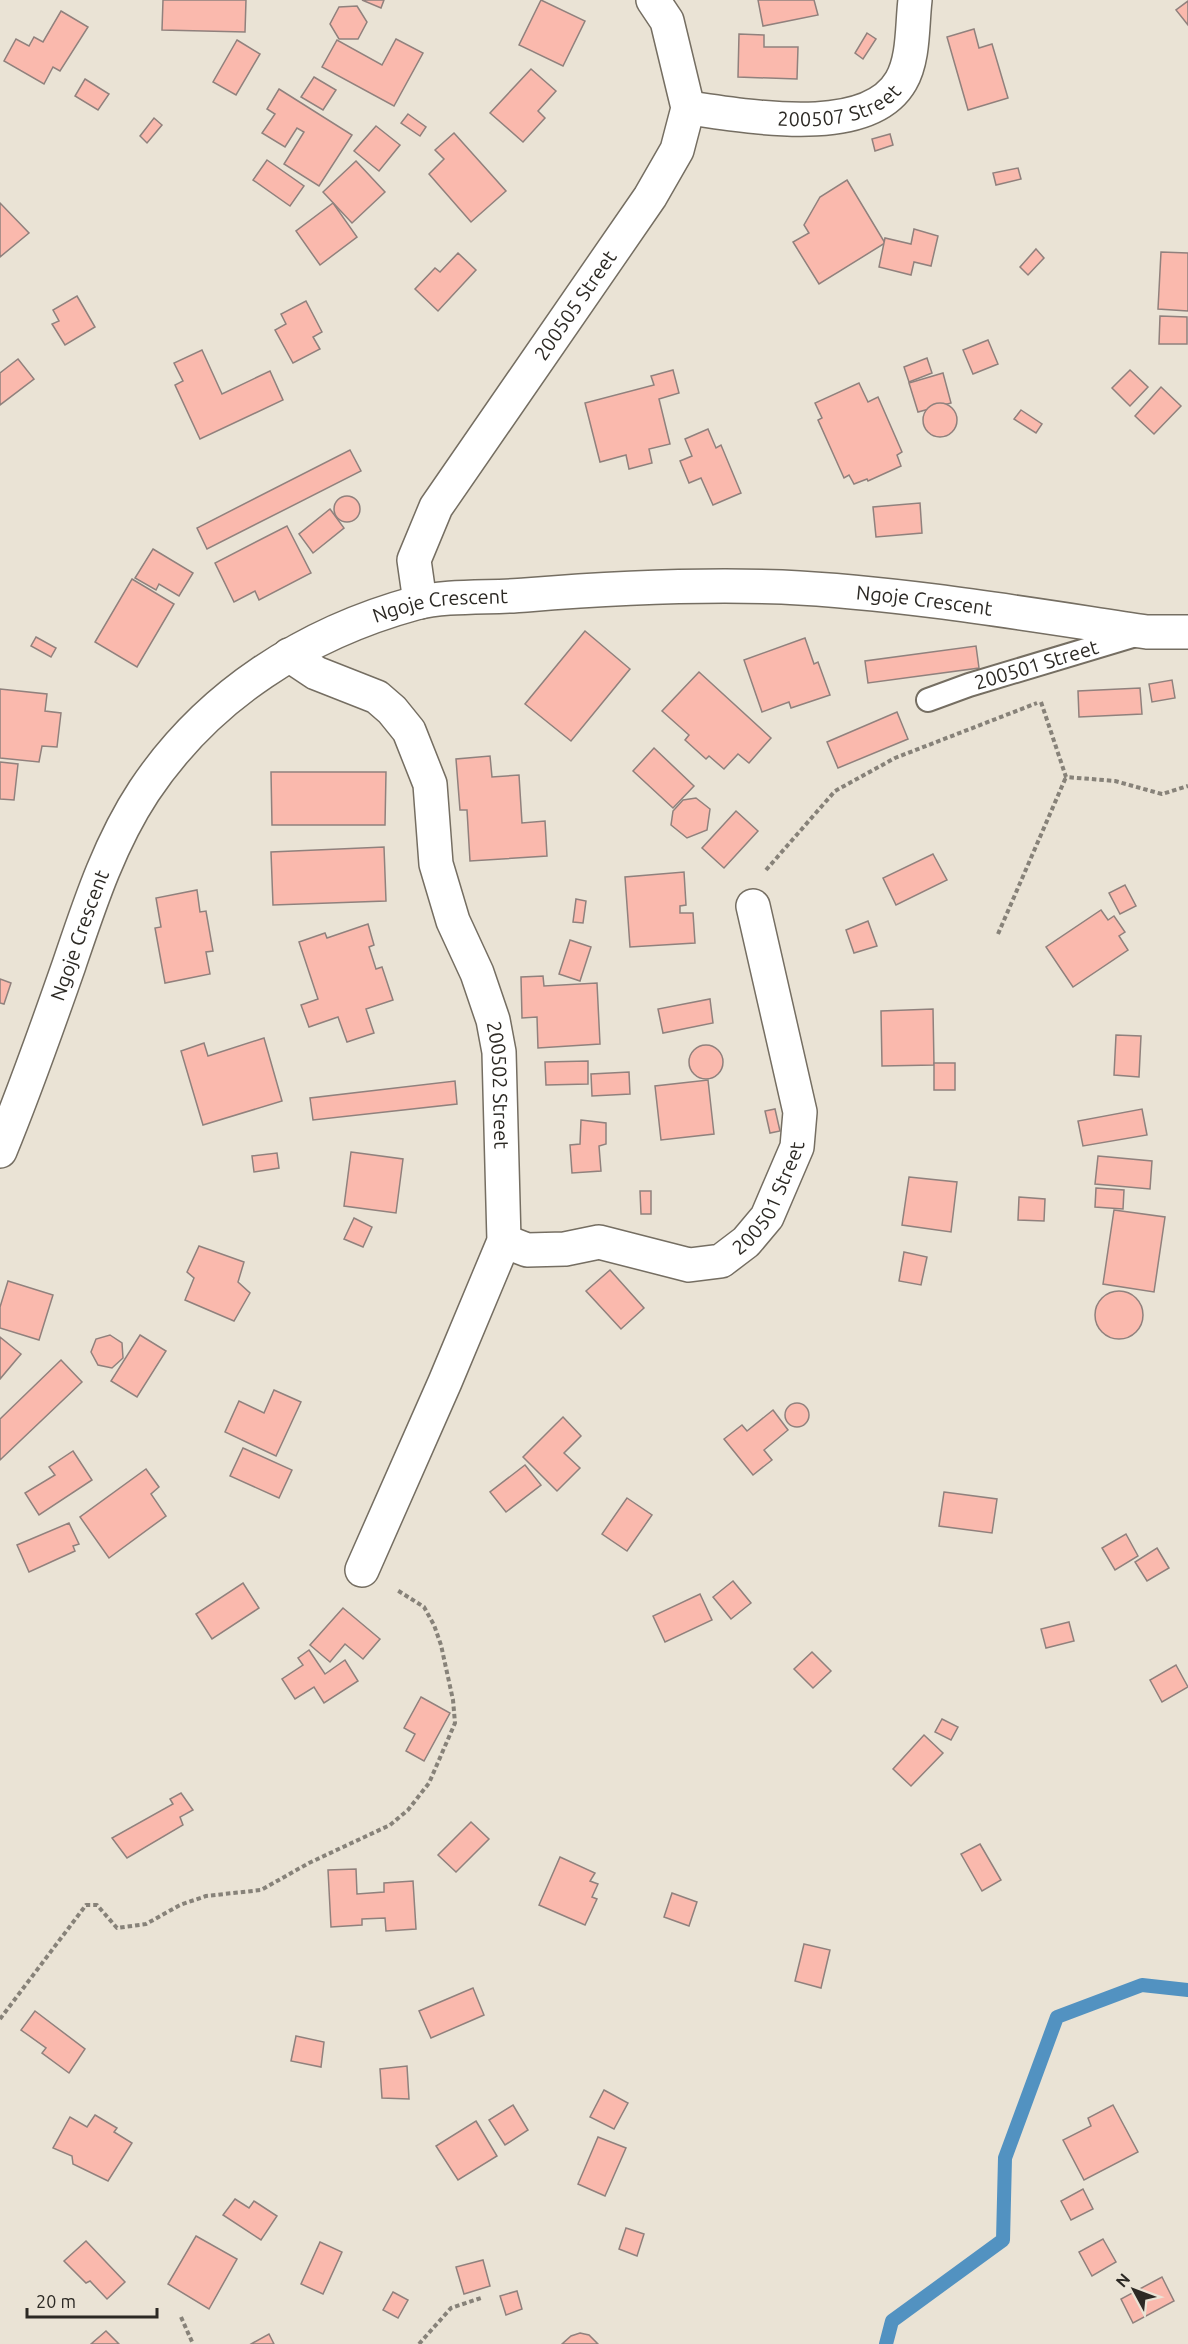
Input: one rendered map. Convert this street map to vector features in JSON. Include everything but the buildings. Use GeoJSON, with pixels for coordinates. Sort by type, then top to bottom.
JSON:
{"type":"FeatureCollection","features":[{"type":"Feature","properties":{"kind":"street","name":"200505 Street"},"geometry":{"type":"LineString","coordinates":[[420,602],[414,560],[436,507],[650,197],[677,150],[688,108],[667,21],[653,0]]}},
{"type":"Feature","properties":{"kind":"street","name":"200507 Street"},"geometry":{"type":"LineString","coordinates":[[688,108],[812,119],[853,114],[875,106],[891,93],[907,68],[915,0]]}},
{"type":"Feature","properties":{"kind":"street","name":"Ngoje Crescent"},"geometry":{"type":"LineString","coordinates":[[0,1151],[31,1075],[98,883],[128,818],[146,789],[184,740],[255,675],[343,628],[420,602],[614,587],[782,587],[871,594],[1147,632],[1188,632]]}},
{"type":"Feature","properties":{"kind":"street","name":"200502 Street"},"geometry":{"type":"LineString","coordinates":[[289,655],[316,673],[376,697],[392,710],[409,731],[430,784],[436,864],[453,921],[477,974],[493,1020],[499,1052],[504,1241],[446,1383],[362,1570]]}},
{"type":"Feature","properties":{"kind":"street","name":"200501 Street"},"geometry":{"type":"LineString","coordinates":[[504,1241],[527,1250],[565,1249],[599,1242],[689,1265],[721,1261],[746,1242],[767,1217],[797,1147],[800,1112],[753,906]]}},
{"type":"Feature","properties":{"kind":"lane","name":"200501 Street"},"geometry":{"type":"LineString","coordinates":[[928,700],[1147,632]]}},
{"type":"Feature","properties":{"kind":"path"},"geometry":{"type":"LineString","coordinates":[[998,934],[1066,777],[1041,702],[1049,681],[1067,655]]}},
{"type":"Feature","properties":{"kind":"path"},"geometry":{"type":"LineString","coordinates":[[753,906],[764,873],[835,791],[895,758],[1041,702]]}},
{"type":"Feature","properties":{"kind":"path"},"geometry":{"type":"LineString","coordinates":[[1066,777],[1115,781],[1162,794],[1188,786]]}},
{"type":"Feature","properties":{"kind":"path"},"geometry":{"type":"LineString","coordinates":[[0,2019],[86,1905],[97,1905],[117,1928],[146,1924],[180,1905],[206,1896],[261,1890],[309,1863],[390,1825],[415,1801],[429,1783],[455,1723],[453,1700],[441,1645],[424,1607],[362,1570]]}},
{"type":"Feature","properties":{"kind":"path"},"geometry":{"type":"LineString","coordinates":[[419,2344],[451,2308],[481,2298]]}},
{"type":"Feature","properties":{"kind":"path"},"geometry":{"type":"LineString","coordinates":[[181,2317],[193,2344]]}},
{"type":"Feature","properties":{"kind":"waterway"},"geometry":{"type":"LineString","coordinates":[[886,2344],[892,2321],[1003,2240],[1005,2158],[1057,2017],[1142,1985],[1188,1990]]}}]}
